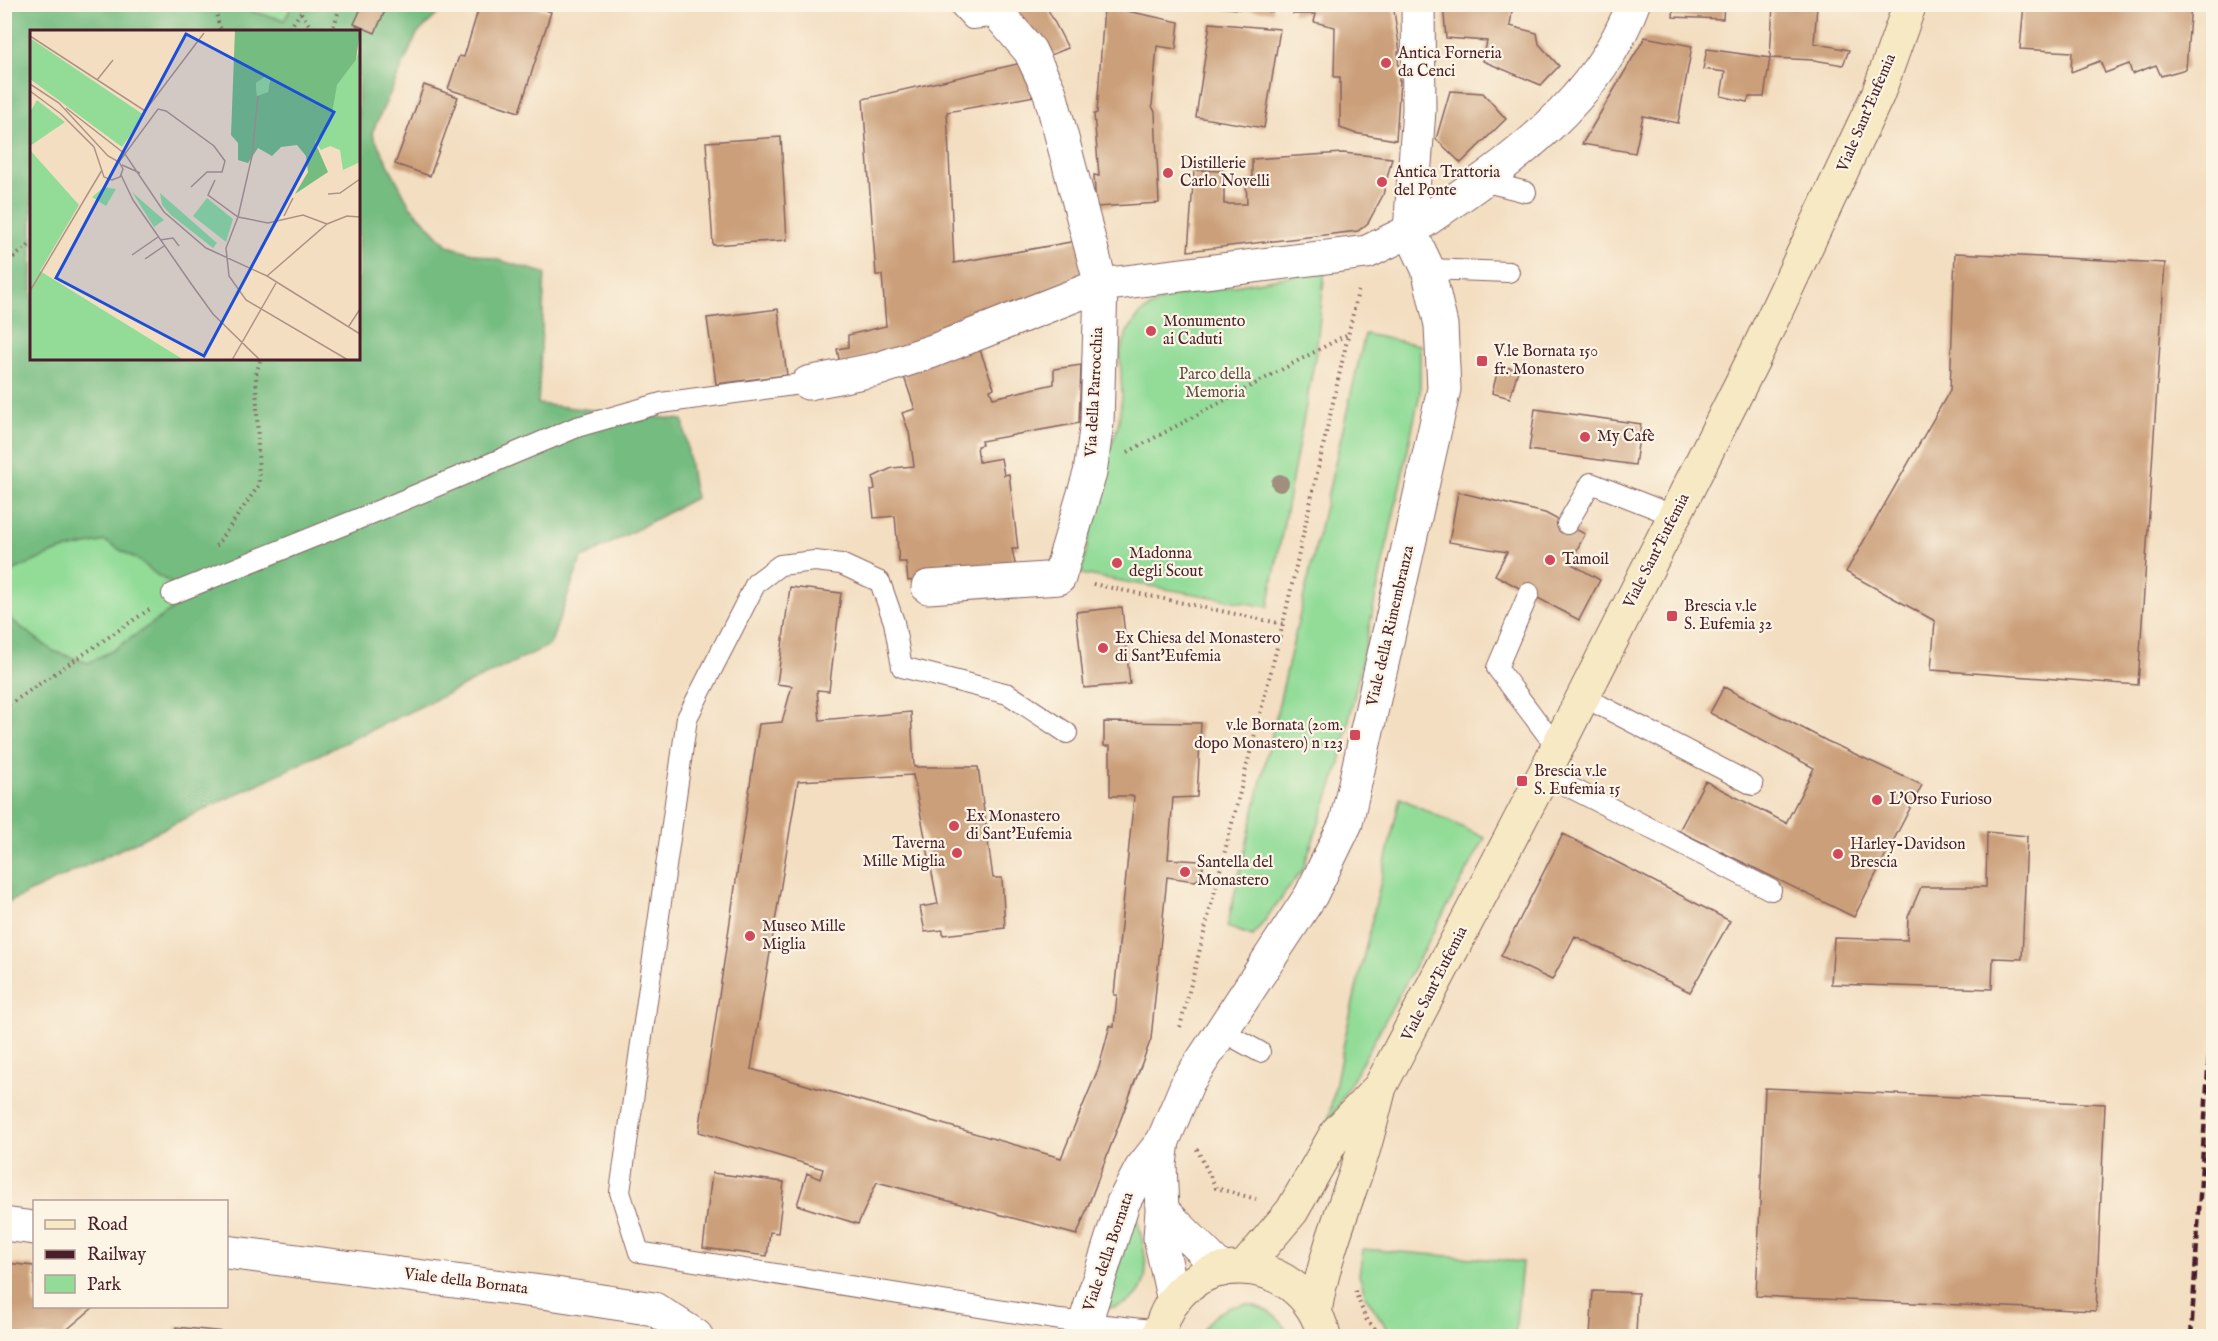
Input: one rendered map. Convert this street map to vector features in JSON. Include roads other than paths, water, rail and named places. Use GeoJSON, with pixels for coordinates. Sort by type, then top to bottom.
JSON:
{"type":"FeatureCollection","features":[{"type":"Feature","properties":{"kind":"main road","name":"Viale Sant'Eufemia"},"geometry":{"type":"LineString","coordinates":[[1319,1324],[1320,1282],[1363,1150],[1380,1087],[1584,697],[1755,356],[1878,94],[1910,4]]}},
{"type":"Feature","properties":{"kind":"main road","name":"Viale Sant'Eufemia"},"geometry":{"type":"LineString","coordinates":[[1233,1269],[1292,1211],[1337,1132],[1380,1087]]}},
{"type":"Feature","properties":{"kind":"main road"},"geometry":{"type":"LineString","coordinates":[[1159,1334],[1165,1315],[1174,1301],[1195,1281],[1233,1269],[1261,1270],[1278,1276],[1293,1286],[1319,1324]]}},
{"type":"Feature","properties":{"kind":"street"},"geometry":{"type":"LineString","coordinates":[[1410,231],[1419,110],[1418,4]]}},
{"type":"Feature","properties":{"kind":"street"},"geometry":{"type":"LineString","coordinates":[[808,383],[878,369],[933,351],[1101,285],[1367,252],[1410,231],[1483,181],[1552,125],[1609,56],[1624,29],[1633,4]]}},
{"type":"Feature","properties":{"kind":"street","name":"Via della Parrocchia"},"geometry":{"type":"LineString","coordinates":[[928,587],[1058,582],[1090,473],[1097,423],[1101,285],[1050,93],[1030,51],[995,10]]}},
{"type":"Feature","properties":{"kind":"street","name":"Viale della Rimembranza"},"geometry":{"type":"LineString","coordinates":[[1243,1000],[1311,895],[1346,823],[1444,389],[1441,324],[1428,269],[1410,231]]}},
{"type":"Feature","properties":{"kind":"street","name":"Viale della Bornata"},"geometry":{"type":"LineString","coordinates":[[1174,1301],[1160,1238],[1162,1210],[1160,1164],[1178,1140],[1188,1082],[1243,1000]]}},
{"type":"Feature","properties":{"kind":"street","name":"Viale della Bornata"},"geometry":{"type":"LineString","coordinates":[[1083,1329],[1123,1203],[1141,1168],[1178,1140]]}},
{"type":"Feature","properties":{"kind":"street"},"geometry":{"type":"LineString","coordinates":[[1162,1210],[1233,1269]]}},
{"type":"Feature","properties":{"kind":"street"},"geometry":{"type":"LineString","coordinates":[[4,1224],[33,1228]]}},
{"type":"Feature","properties":{"kind":"street","name":"Viale della Bornata"},"geometry":{"type":"LineString","coordinates":[[228,1252],[549,1293],[654,1309],[696,1336]]}},
{"type":"Feature","properties":{"kind":"lane"},"geometry":{"type":"LineString","coordinates":[[958,4],[972,20],[995,10]]}},
{"type":"Feature","properties":{"kind":"lane"},"geometry":{"type":"LineString","coordinates":[[1483,181],[1526,192]]}},
{"type":"Feature","properties":{"kind":"lane"},"geometry":{"type":"LineString","coordinates":[[1428,269],[1509,272]]}},
{"type":"Feature","properties":{"kind":"lane"},"geometry":{"type":"LineString","coordinates":[[172,594],[577,427],[661,404],[808,383]]}},
{"type":"Feature","properties":{"kind":"lane"},"geometry":{"type":"LineString","coordinates":[[1567,524],[1591,483],[1675,516]]}},
{"type":"Feature","properties":{"kind":"lane"},"geometry":{"type":"LineString","coordinates":[[1067,733],[1008,694],[902,667],[894,622],[880,582],[842,564],[816,561],[780,565],[756,583],[687,718],[620,1192],[639,1252],[1121,1336]]}},
{"type":"Feature","properties":{"kind":"lane"},"geometry":{"type":"LineString","coordinates":[[1529,593],[1497,668],[1551,761],[1771,890]]}},
{"type":"Feature","properties":{"kind":"lane"},"geometry":{"type":"LineString","coordinates":[[1584,697],[1753,784]]}},
{"type":"Feature","properties":{"kind":"lane"},"geometry":{"type":"LineString","coordinates":[[1222,1031],[1260,1052]]}},
{"type":"Feature","properties":{"kind":"lane"},"geometry":{"type":"LineString","coordinates":[[1083,1329],[1159,1334]]}},
{"type":"Feature","properties":{"kind":"railway"},"geometry":{"type":"LineString","coordinates":[[2191,1336],[2214,977]]}},
{"type":"Feature","properties":{"kind":"railway"},"geometry":{"type":"LineString","coordinates":[[2211,1336],[2214,1291]]}},
{"type":"Feature","properties":{"kind":"place","name":"Antica Forneria da Cenci"},"geometry":{"type":"Point","coordinates":[1386,63]}},
{"type":"Feature","properties":{"kind":"place","name":"Distillerie Carlo Novelli"},"geometry":{"type":"Point","coordinates":[1168,173]}},
{"type":"Feature","properties":{"kind":"place","name":"Antica Trattoria del Ponte"},"geometry":{"type":"Point","coordinates":[1382,182]}},
{"type":"Feature","properties":{"kind":"place","name":"Monumento ai Caduti"},"geometry":{"type":"Point","coordinates":[1151,331]}},
{"type":"Feature","properties":{"kind":"place","name":"V.le Bornata 150 fr. Monastero"},"geometry":{"type":"Point","coordinates":[1482,361]}},
{"type":"Feature","properties":{"kind":"place","name":"My Cafè"},"geometry":{"type":"Point","coordinates":[1585,437]}},
{"type":"Feature","properties":{"kind":"place","name":"Tamoil"},"geometry":{"type":"Point","coordinates":[1550,560]}},
{"type":"Feature","properties":{"kind":"place","name":"Madonna degli Scout"},"geometry":{"type":"Point","coordinates":[1117,563]}},
{"type":"Feature","properties":{"kind":"place","name":"Brescia v.le S. Eufemia 32"},"geometry":{"type":"Point","coordinates":[1672,616]}},
{"type":"Feature","properties":{"kind":"place","name":"Ex Chiesa del Monastero di Sant'Eufemia"},"geometry":{"type":"Point","coordinates":[1103,648]}},
{"type":"Feature","properties":{"kind":"place","name":"v.le Bornata (20m. dopo Monastero) n 123"},"geometry":{"type":"Point","coordinates":[1355,735]}},
{"type":"Feature","properties":{"kind":"place","name":"Brescia v.le S. Eufemia 15"},"geometry":{"type":"Point","coordinates":[1522,781]}},
{"type":"Feature","properties":{"kind":"place","name":"L'Orso Furioso"},"geometry":{"type":"Point","coordinates":[1877,800]}},
{"type":"Feature","properties":{"kind":"place","name":"Ex Monastero di Sant'Eufemia"},"geometry":{"type":"Point","coordinates":[954,826]}},
{"type":"Feature","properties":{"kind":"place","name":"Taverna Mille Miglia"},"geometry":{"type":"Point","coordinates":[957,853]}},
{"type":"Feature","properties":{"kind":"place","name":"Harley-Davidson Brescia"},"geometry":{"type":"Point","coordinates":[1838,854]}},
{"type":"Feature","properties":{"kind":"place","name":"Santella del Monastero"},"geometry":{"type":"Point","coordinates":[1185,872]}},
{"type":"Feature","properties":{"kind":"place","name":"Museo Mille Miglia"},"geometry":{"type":"Point","coordinates":[750,936]}},
{"type":"Feature","properties":{"kind":"park label","name":"Parco della Memoria"},"geometry":{"type":"Point","coordinates":[1215,384]}}]}
